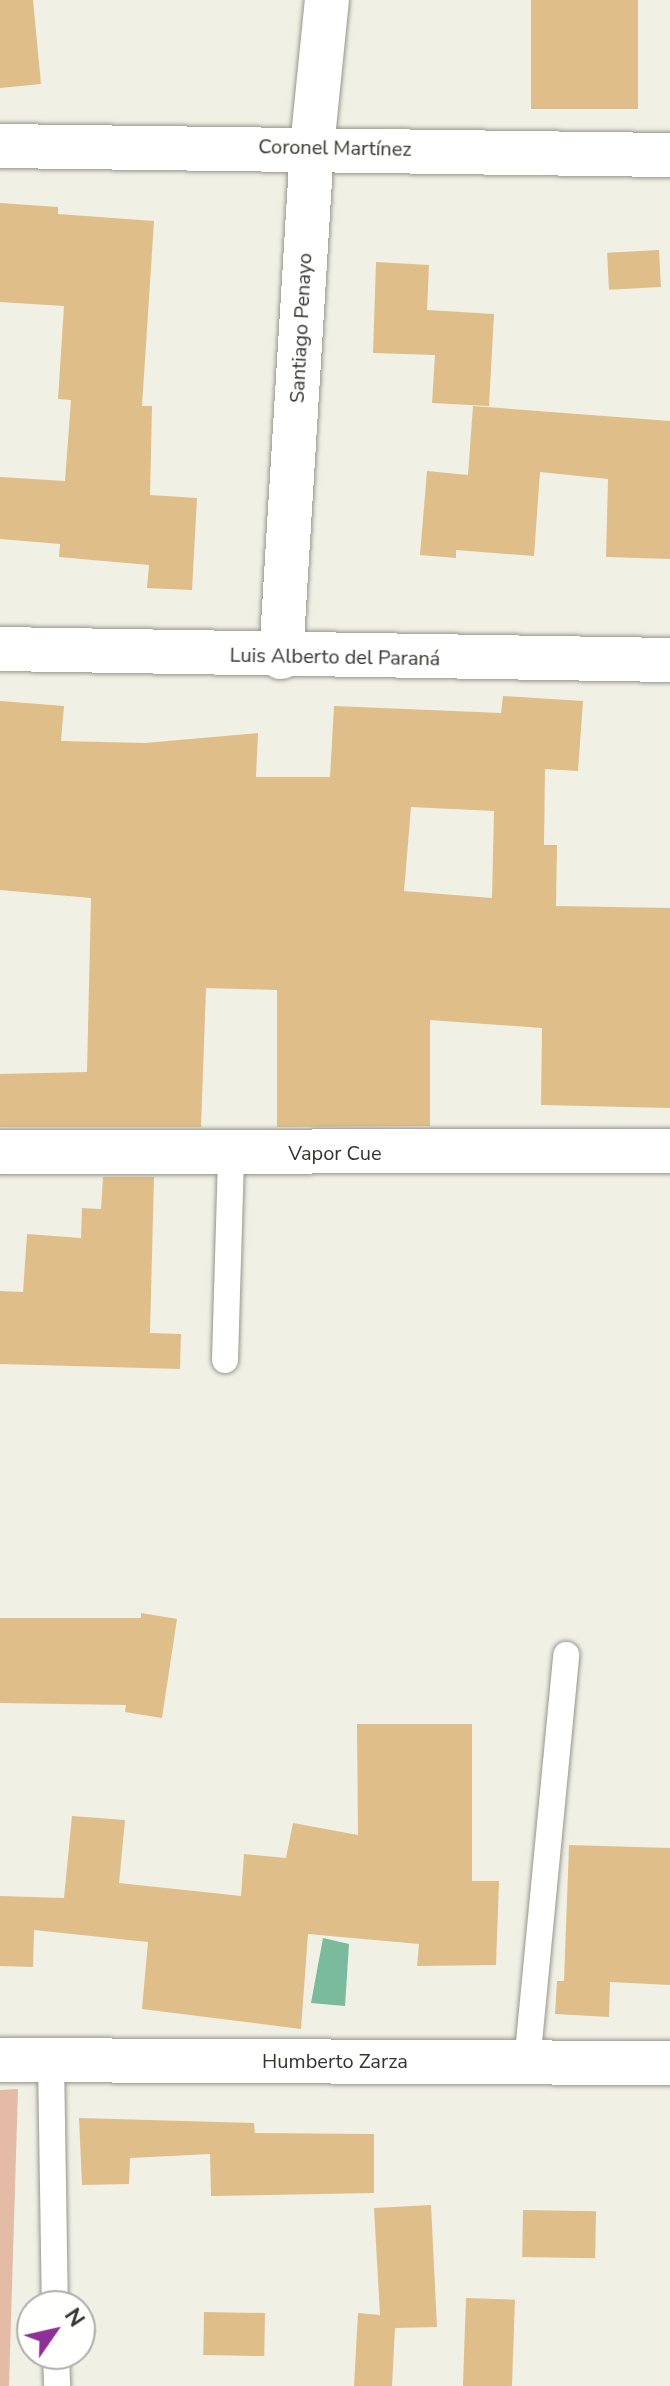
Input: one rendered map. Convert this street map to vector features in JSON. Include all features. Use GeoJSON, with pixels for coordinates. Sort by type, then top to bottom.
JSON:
{"type":"FeatureCollection","features":[{"type":"Feature","properties":{"kind":"street","name":"Santiago Penayo"},"geometry":{"type":"LineString","coordinates":[[281,657],[312,147],[327,0]]}},
{"type":"Feature","properties":{"kind":"street","name":"Coronel Martínez"},"geometry":{"type":"LineString","coordinates":[[0,146],[312,147],[670,155]]}},
{"type":"Feature","properties":{"kind":"street","name":"Luis Alberto del Paraná"},"geometry":{"type":"LineString","coordinates":[[0,649],[281,657],[670,660]]}},
{"type":"Feature","properties":{"kind":"street","name":"Vapor Cue"},"geometry":{"type":"LineString","coordinates":[[0,1152],[670,1151]]}},
{"type":"Feature","properties":{"kind":"street","name":"Humberto Zarza"},"geometry":{"type":"LineString","coordinates":[[0,2060],[670,2063]]}},
{"type":"Feature","properties":{"kind":"lane"},"geometry":{"type":"LineString","coordinates":[[225,1360],[231,1154]]}},
{"type":"Feature","properties":{"kind":"lane"},"geometry":{"type":"LineString","coordinates":[[527,2063],[566,1655]]}},
{"type":"Feature","properties":{"kind":"lane"},"geometry":{"type":"LineString","coordinates":[[51,2059],[55,2290]]}},
{"type":"Feature","properties":{"kind":"shaded area"},"geometry":{"type":"Polygon","coordinates":[[[323,1938],[349,1944],[345,2006],[311,2003],[323,1938]]]}},
{"type":"Feature","properties":{"kind":"shaded area"},"geometry":{"type":"Polygon","coordinates":[[[18,2089],[9,2386],[0,2386],[0,2090],[18,2089]]]}},
{"type":"Feature","properties":{"kind":"building"},"geometry":{"type":"Polygon","coordinates":[[[0,0],[33,0],[41,84],[0,88],[0,0]]]}},
{"type":"Feature","properties":{"kind":"building"},"geometry":{"type":"Polygon","coordinates":[[[531,0],[638,0],[638,109],[531,109],[531,0]]]}},
{"type":"Feature","properties":{"kind":"building"},"geometry":{"type":"Polygon","coordinates":[[[0,203],[58,207],[58,214],[154,221],[142,406],[152,406],[150,495],[197,498],[192,590],[147,588],[149,565],[59,557],[60,544],[0,539],[0,477],[65,481],[71,400],[58,399],[64,306],[0,302],[0,203]]]}},
{"type":"Feature","properties":{"kind":"building"},"geometry":{"type":"Polygon","coordinates":[[[659,250],[661,287],[609,290],[607,253],[659,250]]]}},
{"type":"Feature","properties":{"kind":"building"},"geometry":{"type":"Polygon","coordinates":[[[376,262],[429,265],[427,310],[494,314],[489,406],[432,403],[435,355],[373,353],[376,262]]]}},
{"type":"Feature","properties":{"kind":"building"},"geometry":{"type":"Polygon","coordinates":[[[473,406],[670,421],[670,559],[606,557],[608,479],[540,472],[534,556],[456,550],[456,558],[420,555],[427,471],[468,475],[473,406]]]}},
{"type":"Feature","properties":{"kind":"building"},"geometry":{"type":"Polygon","coordinates":[[[503,696],[583,701],[578,771],[545,769],[544,845],[557,845],[556,906],[670,908],[670,1108],[541,1105],[542,1028],[430,1020],[430,1126],[277,1127],[277,990],[206,988],[201,1127],[0,1127],[0,1074],[87,1072],[91,898],[0,890],[0,701],[64,706],[61,741],[145,743],[258,733],[256,777],[330,777],[334,706],[501,713],[503,696]],[[411,807],[404,891],[492,898],[494,811],[411,807]]]}},
{"type":"Feature","properties":{"kind":"building"},"geometry":{"type":"Polygon","coordinates":[[[103,1177],[154,1177],[150,1333],[181,1334],[180,1369],[0,1364],[0,1291],[23,1292],[27,1234],[81,1238],[82,1208],[101,1209],[103,1177]]]}},
{"type":"Feature","properties":{"kind":"building"},"geometry":{"type":"Polygon","coordinates":[[[141,1613],[177,1619],[162,1718],[125,1712],[126,1705],[0,1703],[0,1618],[141,1618],[141,1613]]]}},
{"type":"Feature","properties":{"kind":"building"},"geometry":{"type":"Polygon","coordinates":[[[357,1724],[472,1724],[472,1881],[499,1881],[496,1965],[417,1966],[419,1944],[308,1934],[301,2029],[142,2009],[148,1942],[34,1930],[33,1967],[0,1966],[0,1896],[64,1898],[72,1816],[125,1820],[119,1883],[241,1896],[244,1854],[286,1858],[293,1823],[358,1835],[357,1724]]]}},
{"type":"Feature","properties":{"kind":"building"},"geometry":{"type":"Polygon","coordinates":[[[569,1845],[670,1848],[670,1985],[610,1982],[609,2017],[555,2014],[557,1981],[564,1981],[569,1845]]]}},
{"type":"Feature","properties":{"kind":"building"},"geometry":{"type":"Polygon","coordinates":[[[79,2118],[254,2123],[255,2133],[374,2134],[374,2193],[211,2196],[210,2154],[130,2158],[129,2184],[82,2185],[79,2118]]]}},
{"type":"Feature","properties":{"kind":"building"},"geometry":{"type":"Polygon","coordinates":[[[431,2205],[437,2327],[395,2328],[392,2386],[354,2386],[358,2313],[380,2315],[374,2208],[431,2205]]]}},
{"type":"Feature","properties":{"kind":"building"},"geometry":{"type":"Polygon","coordinates":[[[523,2210],[596,2211],[595,2258],[522,2257],[523,2210]]]}},
{"type":"Feature","properties":{"kind":"building"},"geometry":{"type":"Polygon","coordinates":[[[466,2298],[515,2300],[512,2386],[463,2386],[466,2298]]]}},
{"type":"Feature","properties":{"kind":"building"},"geometry":{"type":"Polygon","coordinates":[[[204,2312],[265,2313],[264,2356],[203,2355],[204,2312]]]}}]}
